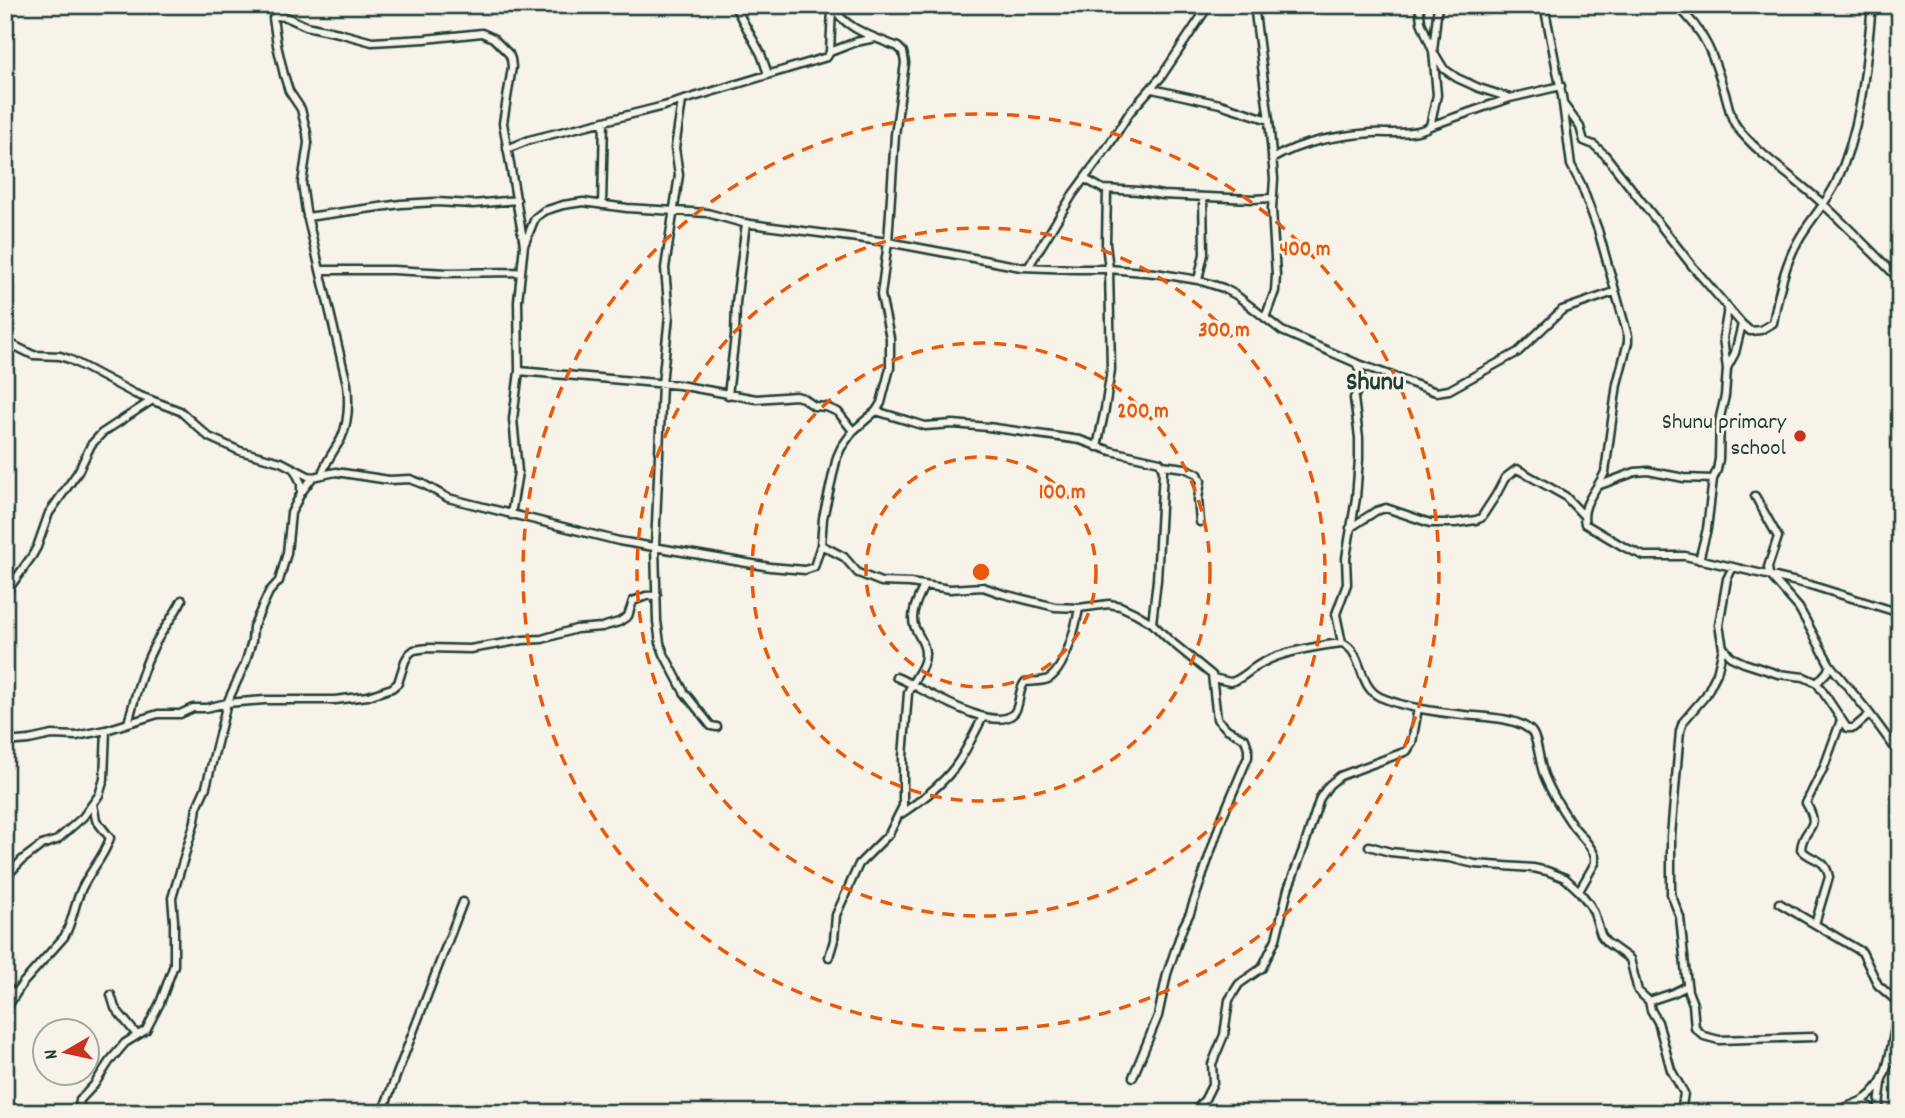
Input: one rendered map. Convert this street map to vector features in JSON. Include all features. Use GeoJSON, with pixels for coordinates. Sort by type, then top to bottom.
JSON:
{"type":"FeatureCollection","features":[{"type":"Feature","properties":{"kind":"street"},"geometry":{"type":"LineString","coordinates":[[734,5],[761,54],[768,74]]}},
{"type":"Feature","properties":{"kind":"street"},"geometry":{"type":"LineString","coordinates":[[1029,266],[1060,213],[1130,112],[1152,89],[1209,5]]}},
{"type":"Feature","properties":{"kind":"street"},"geometry":{"type":"LineString","coordinates":[[1254,5],[1272,159],[1275,291],[1265,318]]}},
{"type":"Feature","properties":{"kind":"street"},"geometry":{"type":"LineString","coordinates":[[1419,5],[1421,22],[1444,69],[1457,78],[1510,98]]}},
{"type":"Feature","properties":{"kind":"street"},"geometry":{"type":"LineString","coordinates":[[1430,125],[1437,95],[1433,51],[1438,5]]}},
{"type":"Feature","properties":{"kind":"street"},"geometry":{"type":"LineString","coordinates":[[1544,5],[1564,104],[1571,165],[1598,230],[1628,342],[1617,384],[1605,472],[1600,485],[1590,497],[1583,521],[1586,526],[1636,553],[1650,556],[1681,555],[1769,574],[1900,613]]}},
{"type":"Feature","properties":{"kind":"street"},"geometry":{"type":"LineString","coordinates":[[1676,5],[1705,38],[1715,60],[1730,115],[1736,126],[1824,204],[1900,280]]}},
{"type":"Feature","properties":{"kind":"street"},"geometry":{"type":"LineString","coordinates":[[1564,104],[1580,127],[1584,141],[1594,145],[1605,155],[1728,308],[1750,331],[1761,330],[1773,323],[1780,289],[1798,240],[1824,204],[1840,174],[1859,115],[1872,5]]}},
{"type":"Feature","properties":{"kind":"street"},"geometry":{"type":"LineString","coordinates":[[831,52],[832,6]]}},
{"type":"Feature","properties":{"kind":"street"},"geometry":{"type":"LineString","coordinates":[[78,1113],[80,1100],[125,1043],[143,1033],[159,1003],[174,965],[172,898],[197,807],[209,778],[227,703],[245,664],[253,627],[269,592],[279,581],[287,554],[291,513],[313,477],[336,472],[389,480],[410,479],[443,496],[618,541],[727,561],[806,570],[816,565],[833,470],[841,448],[853,431],[876,411],[885,393],[890,368],[890,338],[881,295],[888,242],[893,153],[905,63],[903,52],[898,47],[844,21],[832,6]]}},
{"type":"Feature","properties":{"kind":"street"},"geometry":{"type":"LineString","coordinates":[[322,474],[345,428],[349,408],[344,367],[307,217],[302,183],[307,134],[301,109],[289,90],[284,75],[273,20],[275,16],[372,42],[425,39],[475,32],[493,38],[509,54],[512,63],[503,123],[524,245]]}},
{"type":"Feature","properties":{"kind":"street"},"geometry":{"type":"LineString","coordinates":[[508,149],[529,140],[682,101],[827,57],[831,52],[856,42],[875,38]]}},
{"type":"Feature","properties":{"kind":"street"},"geometry":{"type":"LineString","coordinates":[[1272,159],[1314,141],[1425,129],[1510,98],[1560,86]]}},
{"type":"Feature","properties":{"kind":"street"},"geometry":{"type":"LineString","coordinates":[[1152,89],[1220,104],[1269,120]]}},
{"type":"Feature","properties":{"kind":"street"},"geometry":{"type":"LineString","coordinates":[[682,101],[675,148],[679,175],[665,268],[669,316],[662,384],[655,547],[658,632],[664,654],[684,692],[711,726],[717,727]]}},
{"type":"Feature","properties":{"kind":"street"},"geometry":{"type":"LineString","coordinates":[[602,205],[604,121]]}},
{"type":"Feature","properties":{"kind":"street"},"geometry":{"type":"LineString","coordinates":[[1085,179],[1107,190],[1139,191],[1179,197],[1273,198]]}},
{"type":"Feature","properties":{"kind":"street"},"geometry":{"type":"LineString","coordinates":[[1097,447],[1111,370],[1106,244],[1107,190]]}},
{"type":"Feature","properties":{"kind":"street"},"geometry":{"type":"LineString","coordinates":[[1198,280],[1204,254],[1203,197]]}},
{"type":"Feature","properties":{"kind":"street"},"geometry":{"type":"LineString","coordinates":[[307,217],[401,204],[473,204],[517,200]]}},
{"type":"Feature","properties":{"kind":"street"},"geometry":{"type":"LineString","coordinates":[[511,515],[518,472],[513,419],[519,371],[518,301],[524,245],[535,218],[544,211],[563,205],[583,202],[708,214],[746,223],[888,242],[998,263],[1109,269],[1198,280],[1236,295],[1282,331],[1430,391],[1449,390],[1518,352],[1562,310],[1614,292]]}},
{"type":"Feature","properties":{"kind":"street"},"geometry":{"type":"LineString","coordinates":[[520,218],[535,218]]}},
{"type":"Feature","properties":{"kind":"street"},"geometry":{"type":"LineString","coordinates":[[728,395],[746,223]]}},
{"type":"Feature","properties":{"kind":"street"},"geometry":{"type":"LineString","coordinates":[[321,270],[520,272]]}},
{"type":"Feature","properties":{"kind":"street"},"geometry":{"type":"LineString","coordinates":[[1699,560],[1719,459],[1720,417],[1727,369],[1723,338],[1728,308]]}},
{"type":"Feature","properties":{"kind":"street"},"geometry":{"type":"LineString","coordinates":[[1727,369],[1735,353],[1742,324]]}},
{"type":"Feature","properties":{"kind":"street"},"geometry":{"type":"LineString","coordinates":[[5,341],[33,355],[69,359],[151,401],[180,411],[209,437],[240,451],[281,462],[313,477]]}},
{"type":"Feature","properties":{"kind":"street"},"geometry":{"type":"LineString","coordinates":[[1342,643],[1336,614],[1347,584],[1346,558],[1356,498],[1359,447],[1354,398],[1362,375],[1356,363]]}},
{"type":"Feature","properties":{"kind":"street"},"geometry":{"type":"LineString","coordinates":[[519,371],[700,388],[756,399],[796,396],[814,406],[838,412],[853,431]]}},
{"type":"Feature","properties":{"kind":"street"},"geometry":{"type":"LineString","coordinates":[[5,594],[32,556],[49,513],[78,472],[91,445],[102,433],[151,401]]}},
{"type":"Feature","properties":{"kind":"street"},"geometry":{"type":"LineString","coordinates":[[876,411],[916,424],[954,424],[1080,440],[1097,447],[1160,462],[1162,465],[1185,468],[1196,472],[1200,477],[1200,522]]}},
{"type":"Feature","properties":{"kind":"street"},"geometry":{"type":"LineString","coordinates":[[1152,624],[1157,580],[1162,465]]}},
{"type":"Feature","properties":{"kind":"street"},"geometry":{"type":"LineString","coordinates":[[1350,528],[1376,511],[1386,508],[1430,523],[1476,520],[1481,518],[1505,478],[1517,469],[1565,496],[1583,515]]}},
{"type":"Feature","properties":{"kind":"street"},"geometry":{"type":"LineString","coordinates":[[294,470],[301,483],[301,493]]}},
{"type":"Feature","properties":{"kind":"street"},"geometry":{"type":"LineString","coordinates":[[1600,485],[1635,472],[1648,471],[1684,478],[1713,479]]}},
{"type":"Feature","properties":{"kind":"street"},"geometry":{"type":"LineString","coordinates":[[1755,496],[1778,537],[1768,567],[1769,574],[1799,608],[1830,665],[1900,755]]}},
{"type":"Feature","properties":{"kind":"street"},"geometry":{"type":"LineString","coordinates":[[821,545],[844,557],[858,573],[881,582],[950,589],[983,587],[1048,606],[1115,605],[1152,624],[1211,673],[1216,718],[1221,725],[1245,739],[1248,757],[1222,818],[1167,974],[1158,1016],[1133,1077]]}},
{"type":"Feature","properties":{"kind":"street"},"geometry":{"type":"LineString","coordinates":[[1733,567],[1727,579],[1719,625],[1723,647],[1714,681],[1683,722],[1680,731],[1671,836],[1671,894],[1680,917],[1687,986],[1693,1004],[1695,1028],[1712,1039],[1814,1037]]}},
{"type":"Feature","properties":{"kind":"street"},"geometry":{"type":"LineString","coordinates":[[829,957],[834,940],[836,915],[859,864],[883,841],[900,816],[903,806],[908,693],[924,665],[925,658],[923,641],[912,619],[924,586]]}},
{"type":"Feature","properties":{"kind":"street"},"geometry":{"type":"LineString","coordinates":[[5,742],[53,735],[76,736],[158,714],[180,714],[193,708],[227,703],[335,700],[368,696],[392,688],[398,683],[409,654],[414,650],[470,649],[542,639],[576,629],[602,627],[628,616],[633,601],[657,595]]}},
{"type":"Feature","properties":{"kind":"street"},"geometry":{"type":"LineString","coordinates":[[128,723],[152,650],[182,600]]}},
{"type":"Feature","properties":{"kind":"street"},"geometry":{"type":"LineString","coordinates":[[896,677],[942,701],[983,717],[1005,718],[1016,711],[1020,689],[1025,682],[1047,679],[1054,673],[1073,638],[1079,607]]}},
{"type":"Feature","properties":{"kind":"street"},"geometry":{"type":"LineString","coordinates":[[1213,678],[1234,681],[1274,658],[1342,643],[1354,652],[1362,677],[1380,697],[1418,708],[1486,716],[1522,724],[1534,733],[1544,774],[1563,810],[1595,856],[1595,863],[1579,891]]}},
{"type":"Feature","properties":{"kind":"street"},"geometry":{"type":"LineString","coordinates":[[1723,647],[1731,657],[1744,663],[1778,674],[1804,677],[1817,683],[1847,728],[1852,728],[1870,714]]}},
{"type":"Feature","properties":{"kind":"street"},"geometry":{"type":"LineString","coordinates":[[1817,683],[1830,665]]}},
{"type":"Feature","properties":{"kind":"street"},"geometry":{"type":"LineString","coordinates":[[1194,1113],[1213,1083],[1212,1064],[1224,1035],[1229,1000],[1239,984],[1262,968],[1279,931],[1288,889],[1320,797],[1340,776],[1408,751],[1418,708]]}},
{"type":"Feature","properties":{"kind":"street"},"geometry":{"type":"LineString","coordinates":[[900,816],[946,777],[958,762],[983,717]]}},
{"type":"Feature","properties":{"kind":"street"},"geometry":{"type":"LineString","coordinates":[[1815,924],[1828,881],[1828,871],[1819,860],[1802,852],[1800,845],[1813,823],[1806,801],[1824,766],[1841,720]]}},
{"type":"Feature","properties":{"kind":"street"},"geometry":{"type":"LineString","coordinates":[[5,878],[22,860],[42,845],[57,840],[83,817],[93,804],[104,779],[106,730]]}},
{"type":"Feature","properties":{"kind":"street"},"geometry":{"type":"LineString","coordinates":[[5,1011],[15,993],[64,937],[83,885],[106,851],[110,838],[96,820],[93,804]]}},
{"type":"Feature","properties":{"kind":"street"},"geometry":{"type":"LineString","coordinates":[[1369,846],[1390,852],[1448,858],[1475,864],[1517,866],[1547,871],[1565,878],[1579,891],[1594,913],[1606,942],[1630,959],[1638,991],[1649,1001],[1658,1021],[1671,1070],[1684,1093],[1681,1113]]}},
{"type":"Feature","properties":{"kind":"street"},"geometry":{"type":"LineString","coordinates":[[384,1110],[463,902]]}},
{"type":"Feature","properties":{"kind":"street"},"geometry":{"type":"LineString","coordinates":[[1779,904],[1865,954],[1878,985],[1900,1003]]}},
{"type":"Feature","properties":{"kind":"street"},"geometry":{"type":"LineString","coordinates":[[1649,1001],[1687,986]]}},
{"type":"Feature","properties":{"kind":"street"},"geometry":{"type":"LineString","coordinates":[[5,987],[15,993]]}},
{"type":"Feature","properties":{"kind":"street"},"geometry":{"type":"LineString","coordinates":[[111,995],[115,1008],[137,1035]]}},
{"type":"Feature","properties":{"kind":"street"},"geometry":{"type":"LineString","coordinates":[[1852,1104],[1867,1105],[1878,1113],[1882,1083],[1900,1009]]}},
{"type":"Feature","properties":{"kind":"street"},"geometry":{"type":"LineString","coordinates":[[1888,1063],[1900,1059]]}},
{"type":"Feature","properties":{"kind":"street"},"geometry":{"type":"LineString","coordinates":[[1829,1113],[1866,1098],[1882,1083]]}},
{"type":"Feature","properties":{"kind":"street"},"geometry":{"type":"LineString","coordinates":[[1754,1113],[1761,1113]]}},
{"type":"Feature","properties":{"kind":"place","name":"Shunu primary school"},"geometry":{"type":"Point","coordinates":[1800,436]}},
{"type":"Feature","properties":{"kind":"district","name":"Shunu"},"geometry":{"type":"Point","coordinates":[1375,383]}}]}
